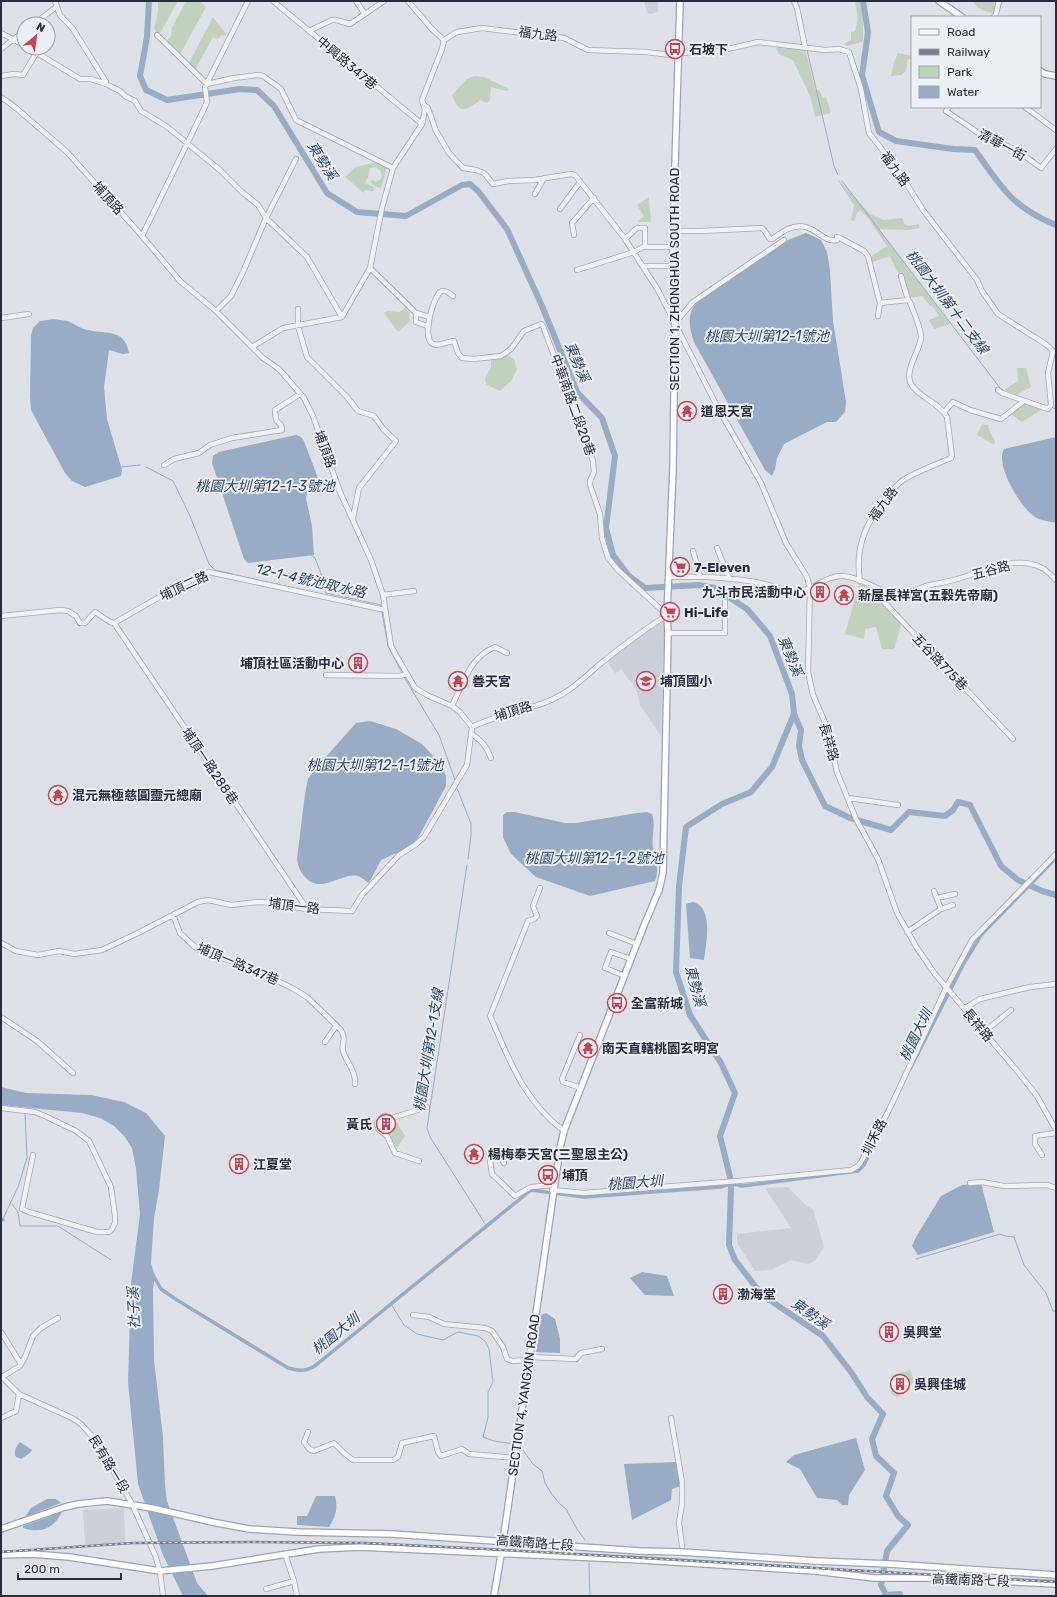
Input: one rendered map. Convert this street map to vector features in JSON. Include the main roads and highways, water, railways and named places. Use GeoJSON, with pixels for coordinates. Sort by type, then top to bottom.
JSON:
{"type":"FeatureCollection","features":[{"type":"Feature","properties":{"kind":"main road","name":"SECTION 1, ZHONGHUA SOUTH ROAD"},"geometry":{"type":"LineString","coordinates":[[637,944],[659,890],[663,873],[668,633],[667,615],[673,482],[675,323],[673,306],[673,230],[680,1]]}},
{"type":"Feature","properties":{"kind":"main road"},"geometry":{"type":"LineString","coordinates":[[939,1],[961,16]]}},
{"type":"Feature","properties":{"kind":"main road"},"geometry":{"type":"LineString","coordinates":[[1041,72],[1044,74],[1056,76]]}},
{"type":"Feature","properties":{"kind":"main road","name":"SECTION 4, YANGXIN ROAD"},"geometry":{"type":"LineString","coordinates":[[494,1596],[560,1148],[564,1131],[637,944]]}},
{"type":"Feature","properties":{"kind":"main road","name":"高鐵南路七段"},"geometry":{"type":"LineString","coordinates":[[1,1529],[65,1507],[107,1501],[132,1504],[191,1518],[249,1529],[297,1532],[392,1534],[640,1551],[856,1560],[890,1564],[1056,1575]]}},
{"type":"Feature","properties":{"kind":"main road","name":"高鐵南路七段"},"geometry":{"type":"LineString","coordinates":[[1,1555],[32,1554],[69,1557],[160,1571],[212,1566],[319,1549],[360,1547],[650,1561],[876,1578],[936,1578],[1056,1584]]}},
{"type":"Feature","properties":{"kind":"water","name":"桃園大圳第12-1號池"},"geometry":{"type":"Polygon","coordinates":[[[806,233],[821,240],[827,252],[830,271],[833,321],[846,402],[845,412],[836,422],[827,422],[784,444],[777,458],[772,476],[765,470],[694,342],[690,325],[690,315],[698,301],[788,240],[806,233]]]}},
{"type":"Feature","properties":{"kind":"water"},"geometry":{"type":"Polygon","coordinates":[[[54,319],[67,321],[91,331],[118,336],[123,339],[127,345],[129,353],[123,354],[109,350],[104,387],[107,419],[122,470],[121,476],[85,487],[72,481],[65,473],[31,410],[31,335],[33,328],[40,321],[54,319]]]}},
{"type":"Feature","properties":{"kind":"water","name":"桃園大圳第12-1-3號池"},"geometry":{"type":"Polygon","coordinates":[[[296,435],[301,437],[304,441],[319,481],[312,491],[307,494],[306,498],[312,526],[314,555],[248,563],[244,559],[212,463],[213,456],[219,452],[296,435]]]}},
{"type":"Feature","properties":{"kind":"water"},"geometry":{"type":"Polygon","coordinates":[[[1056,437],[1056,523],[1035,517],[1025,508],[1014,492],[1005,473],[1002,456],[1004,449],[1056,437]]]}},
{"type":"Feature","properties":{"kind":"water","name":"桃園大圳第12-1-1號池"},"geometry":{"type":"Polygon","coordinates":[[[370,721],[396,729],[422,744],[440,763],[446,776],[446,786],[416,842],[381,860],[369,883],[358,876],[345,877],[324,884],[311,882],[301,872],[297,859],[308,779],[356,723],[370,721]]]}},
{"type":"Feature","properties":{"kind":"water","name":"桃園大圳第12-1-2號池"},"geometry":{"type":"Polygon","coordinates":[[[507,812],[515,812],[565,823],[576,823],[637,813],[647,812],[652,814],[654,823],[653,849],[657,865],[655,881],[590,896],[536,877],[511,854],[503,837],[503,815],[507,812]]]}},
{"type":"Feature","properties":{"kind":"water"},"geometry":{"type":"Polygon","coordinates":[[[693,902],[700,905],[704,911],[706,919],[707,936],[704,960],[690,958],[686,904],[693,902]]]}},
{"type":"Feature","properties":{"kind":"water"},"geometry":{"type":"Polygon","coordinates":[[[1,1087],[26,1093],[91,1095],[124,1102],[146,1113],[165,1136],[159,1190],[154,1218],[151,1263],[155,1276],[153,1289],[154,1360],[163,1437],[165,1485],[167,1501],[197,1583],[208,1596],[183,1596],[163,1555],[138,1484],[128,1382],[131,1284],[140,1214],[136,1169],[132,1148],[124,1136],[114,1126],[100,1118],[82,1113],[1,1105],[1,1087]]]}},
{"type":"Feature","properties":{"kind":"water"},"geometry":{"type":"Polygon","coordinates":[[[981,1183],[994,1232],[918,1255],[912,1246],[941,1196],[962,1185],[981,1183]]]}},
{"type":"Feature","properties":{"kind":"water"},"geometry":{"type":"Polygon","coordinates":[[[642,1272],[667,1276],[674,1296],[645,1295],[630,1278],[642,1272]]]}},
{"type":"Feature","properties":{"kind":"water"},"geometry":{"type":"Polygon","coordinates":[[[546,1313],[555,1319],[560,1339],[560,1353],[536,1352],[541,1315],[546,1313]]]}},
{"type":"Feature","properties":{"kind":"water"},"geometry":{"type":"Polygon","coordinates":[[[856,1438],[865,1470],[849,1495],[848,1505],[842,1505],[837,1500],[817,1498],[800,1469],[786,1462],[794,1455],[856,1438]]]}},
{"type":"Feature","properties":{"kind":"water"},"geometry":{"type":"Polygon","coordinates":[[[20,1442],[32,1450],[21,1459],[16,1457],[15,1453],[16,1447],[20,1442]]]}},
{"type":"Feature","properties":{"kind":"water"},"geometry":{"type":"Polygon","coordinates":[[[677,1462],[681,1486],[672,1489],[671,1500],[632,1520],[624,1464],[677,1462]]]}},
{"type":"Feature","properties":{"kind":"water"},"geometry":{"type":"Polygon","coordinates":[[[316,1496],[335,1496],[336,1512],[329,1527],[297,1525],[297,1516],[307,1516],[316,1496]]]}},
{"type":"Feature","properties":{"kind":"water"},"geometry":{"type":"Polygon","coordinates":[[[47,1499],[56,1499],[61,1503],[25,1517],[31,1508],[47,1499]]]}},
{"type":"Feature","properties":{"kind":"water"},"geometry":{"type":"Polygon","coordinates":[[[62,1512],[59,1518],[51,1526],[41,1530],[30,1530],[23,1528],[23,1526],[62,1512]]]}},
{"type":"Feature","properties":{"kind":"waterway","name":"東勢溪"},"geometry":{"type":"LineString","coordinates":[[149,1],[147,37],[140,76],[146,90],[167,100],[240,89],[257,90],[274,106],[327,193],[357,212],[406,216],[462,185],[470,184],[478,191],[507,229],[542,306],[577,392],[602,418],[615,456],[606,528],[613,555],[629,576],[645,588],[699,585],[715,588],[747,609],[770,636],[792,694],[794,714],[772,767],[751,792],[722,804],[686,827],[679,886],[676,972],[690,1015],[721,1063],[735,1093],[720,1136],[730,1177],[729,1245],[735,1260],[762,1295],[823,1336],[851,1372],[867,1397],[883,1414],[872,1439],[876,1456],[894,1473],[886,1496],[898,1516],[908,1525],[887,1551],[881,1585],[886,1595],[900,1594],[900,1596]]}},
{"type":"Feature","properties":{"kind":"waterway"},"geometry":{"type":"LineString","coordinates":[[863,1],[868,32],[862,75],[879,132],[896,141],[953,149],[975,150],[992,175],[1009,195],[1028,211],[1056,225]]}},
{"type":"Feature","properties":{"kind":"waterway","name":"桃園大圳第十二支線"},"geometry":{"type":"LineString","coordinates":[[807,50],[834,166],[838,175]]}},
{"type":"Feature","properties":{"kind":"waterway","name":"桃園大圳第十二支線"},"geometry":{"type":"LineString","coordinates":[[842,181],[1000,388],[1004,391]]}},
{"type":"Feature","properties":{"kind":"waterway","name":"桃園大圳第十二支線"},"geometry":{"type":"LineString","coordinates":[[1051,407],[1056,409]]}},
{"type":"Feature","properties":{"kind":"waterway","name":"12-1-4號池取水路"},"geometry":{"type":"LineString","coordinates":[[121,467],[140,465]]}},
{"type":"Feature","properties":{"kind":"waterway","name":"12-1-4號池取水路"},"geometry":{"type":"LineString","coordinates":[[146,467],[173,481],[190,516],[209,564],[215,570],[233,574]]}},
{"type":"Feature","properties":{"kind":"waterway","name":"12-1-4號池取水路"},"geometry":{"type":"LineString","coordinates":[[311,555],[315,558],[325,584],[326,593],[381,605],[381,607]]}},
{"type":"Feature","properties":{"kind":"waterway","name":"12-1-4號池取水路"},"geometry":{"type":"LineString","coordinates":[[236,575],[316,593]]}},
{"type":"Feature","properties":{"kind":"waterway","name":"桃園大圳第12-1支線"},"geometry":{"type":"LineString","coordinates":[[382,612],[388,646],[402,673]]}},
{"type":"Feature","properties":{"kind":"waterway","name":"桃園大圳第12-1支線"},"geometry":{"type":"LineString","coordinates":[[404,677],[439,735],[455,780]]}},
{"type":"Feature","properties":{"kind":"waterway"},"geometry":{"type":"LineString","coordinates":[[794,714],[801,730],[799,746],[802,760],[825,806],[850,818],[891,830],[909,812],[945,816],[953,810],[958,802],[970,805],[1001,866],[1018,880],[1042,891],[1056,895]]}},
{"type":"Feature","properties":{"kind":"waterway","name":"桃園大圳第12-1支線"},"geometry":{"type":"LineString","coordinates":[[457,788],[471,824],[468,859]]}},
{"type":"Feature","properties":{"kind":"waterway","name":"桃園大圳"},"geometry":{"type":"LineString","coordinates":[[910,1069],[963,965],[981,935],[1056,858]]}},
{"type":"Feature","properties":{"kind":"waterway","name":"桃園大圳第12-1支線"},"geometry":{"type":"LineString","coordinates":[[467,865],[427,1128],[430,1137],[484,1222]]}},
{"type":"Feature","properties":{"kind":"waterway","name":"社子溪"},"geometry":{"type":"LineString","coordinates":[[1,1223],[18,1187],[27,1158],[25,1113]]}},
{"type":"Feature","properties":{"kind":"waterway","name":"桃園大圳"},"geometry":{"type":"LineString","coordinates":[[153,1275],[161,1289],[177,1300],[288,1368],[306,1370],[316,1365],[531,1190],[584,1197],[721,1187],[726,1185],[742,1186],[858,1171],[864,1165],[883,1125]]}},
{"type":"Feature","properties":{"kind":"waterway"},"geometry":{"type":"LineString","coordinates":[[12,1204],[18,1212],[20,1226],[58,1226],[111,1260]]}},
{"type":"Feature","properties":{"kind":"waterway"},"geometry":{"type":"LineString","coordinates":[[916,1259],[1000,1234],[1014,1237],[1024,1265],[1046,1293],[1053,1311],[1056,1311]]}},
{"type":"Feature","properties":{"kind":"waterway"},"geometry":{"type":"LineString","coordinates":[[391,1304],[404,1325],[417,1334],[443,1340],[458,1332],[478,1336],[485,1341],[489,1349],[493,1382],[488,1392],[488,1417],[483,1437],[494,1441],[514,1444]]}},
{"type":"Feature","properties":{"kind":"waterway"},"geometry":{"type":"LineString","coordinates":[[520,1446],[533,1464],[542,1471],[545,1483],[551,1493],[566,1509],[585,1540]]}},
{"type":"Feature","properties":{"kind":"waterway"},"geometry":{"type":"LineString","coordinates":[[589,1563],[590,1596]]}},
{"type":"Feature","properties":{"kind":"railway"},"geometry":{"type":"LineString","coordinates":[[1,1552],[133,1543],[366,1543],[1056,1582]]}},
{"type":"Feature","properties":{"kind":"place","name":"石坡下"},"geometry":{"type":"Point","coordinates":[675,49]}},
{"type":"Feature","properties":{"kind":"place","name":"道恩天宮"},"geometry":{"type":"Point","coordinates":[687,411]}},
{"type":"Feature","properties":{"kind":"place","name":"7-Eleven"},"geometry":{"type":"Point","coordinates":[680,567]}},
{"type":"Feature","properties":{"kind":"place","name":"九斗市民活動中心"},"geometry":{"type":"Point","coordinates":[820,592]}},
{"type":"Feature","properties":{"kind":"place","name":"新屋長祥宮(五穀先帝廟)"},"geometry":{"type":"Point","coordinates":[844,595]}},
{"type":"Feature","properties":{"kind":"place","name":"Hi-Life"},"geometry":{"type":"Point","coordinates":[670,612]}},
{"type":"Feature","properties":{"kind":"place","name":"埔頂社區活動中心"},"geometry":{"type":"Point","coordinates":[358,663]}},
{"type":"Feature","properties":{"kind":"place","name":"善天宮"},"geometry":{"type":"Point","coordinates":[458,681]}},
{"type":"Feature","properties":{"kind":"place","name":"埔頂國小"},"geometry":{"type":"Point","coordinates":[646,681]}},
{"type":"Feature","properties":{"kind":"place","name":"混元無極慈圓靈元總廟"},"geometry":{"type":"Point","coordinates":[58,795]}},
{"type":"Feature","properties":{"kind":"place","name":"全富新城"},"geometry":{"type":"Point","coordinates":[617,1003]}},
{"type":"Feature","properties":{"kind":"place","name":"南天直轄桃園玄明宮"},"geometry":{"type":"Point","coordinates":[588,1048]}},
{"type":"Feature","properties":{"kind":"place","name":"黃氏"},"geometry":{"type":"Point","coordinates":[386,1124]}},
{"type":"Feature","properties":{"kind":"place","name":"楊梅奉天宮(三聖恩主公)"},"geometry":{"type":"Point","coordinates":[474,1154]}},
{"type":"Feature","properties":{"kind":"place","name":"江夏堂"},"geometry":{"type":"Point","coordinates":[239,1164]}},
{"type":"Feature","properties":{"kind":"place","name":"埔頂"},"geometry":{"type":"Point","coordinates":[548,1175]}},
{"type":"Feature","properties":{"kind":"place","name":"渤海堂"},"geometry":{"type":"Point","coordinates":[723,1294]}},
{"type":"Feature","properties":{"kind":"place","name":"吳興堂"},"geometry":{"type":"Point","coordinates":[889,1332]}},
{"type":"Feature","properties":{"kind":"place","name":"吳興佳城"},"geometry":{"type":"Point","coordinates":[900,1384]}}]}
